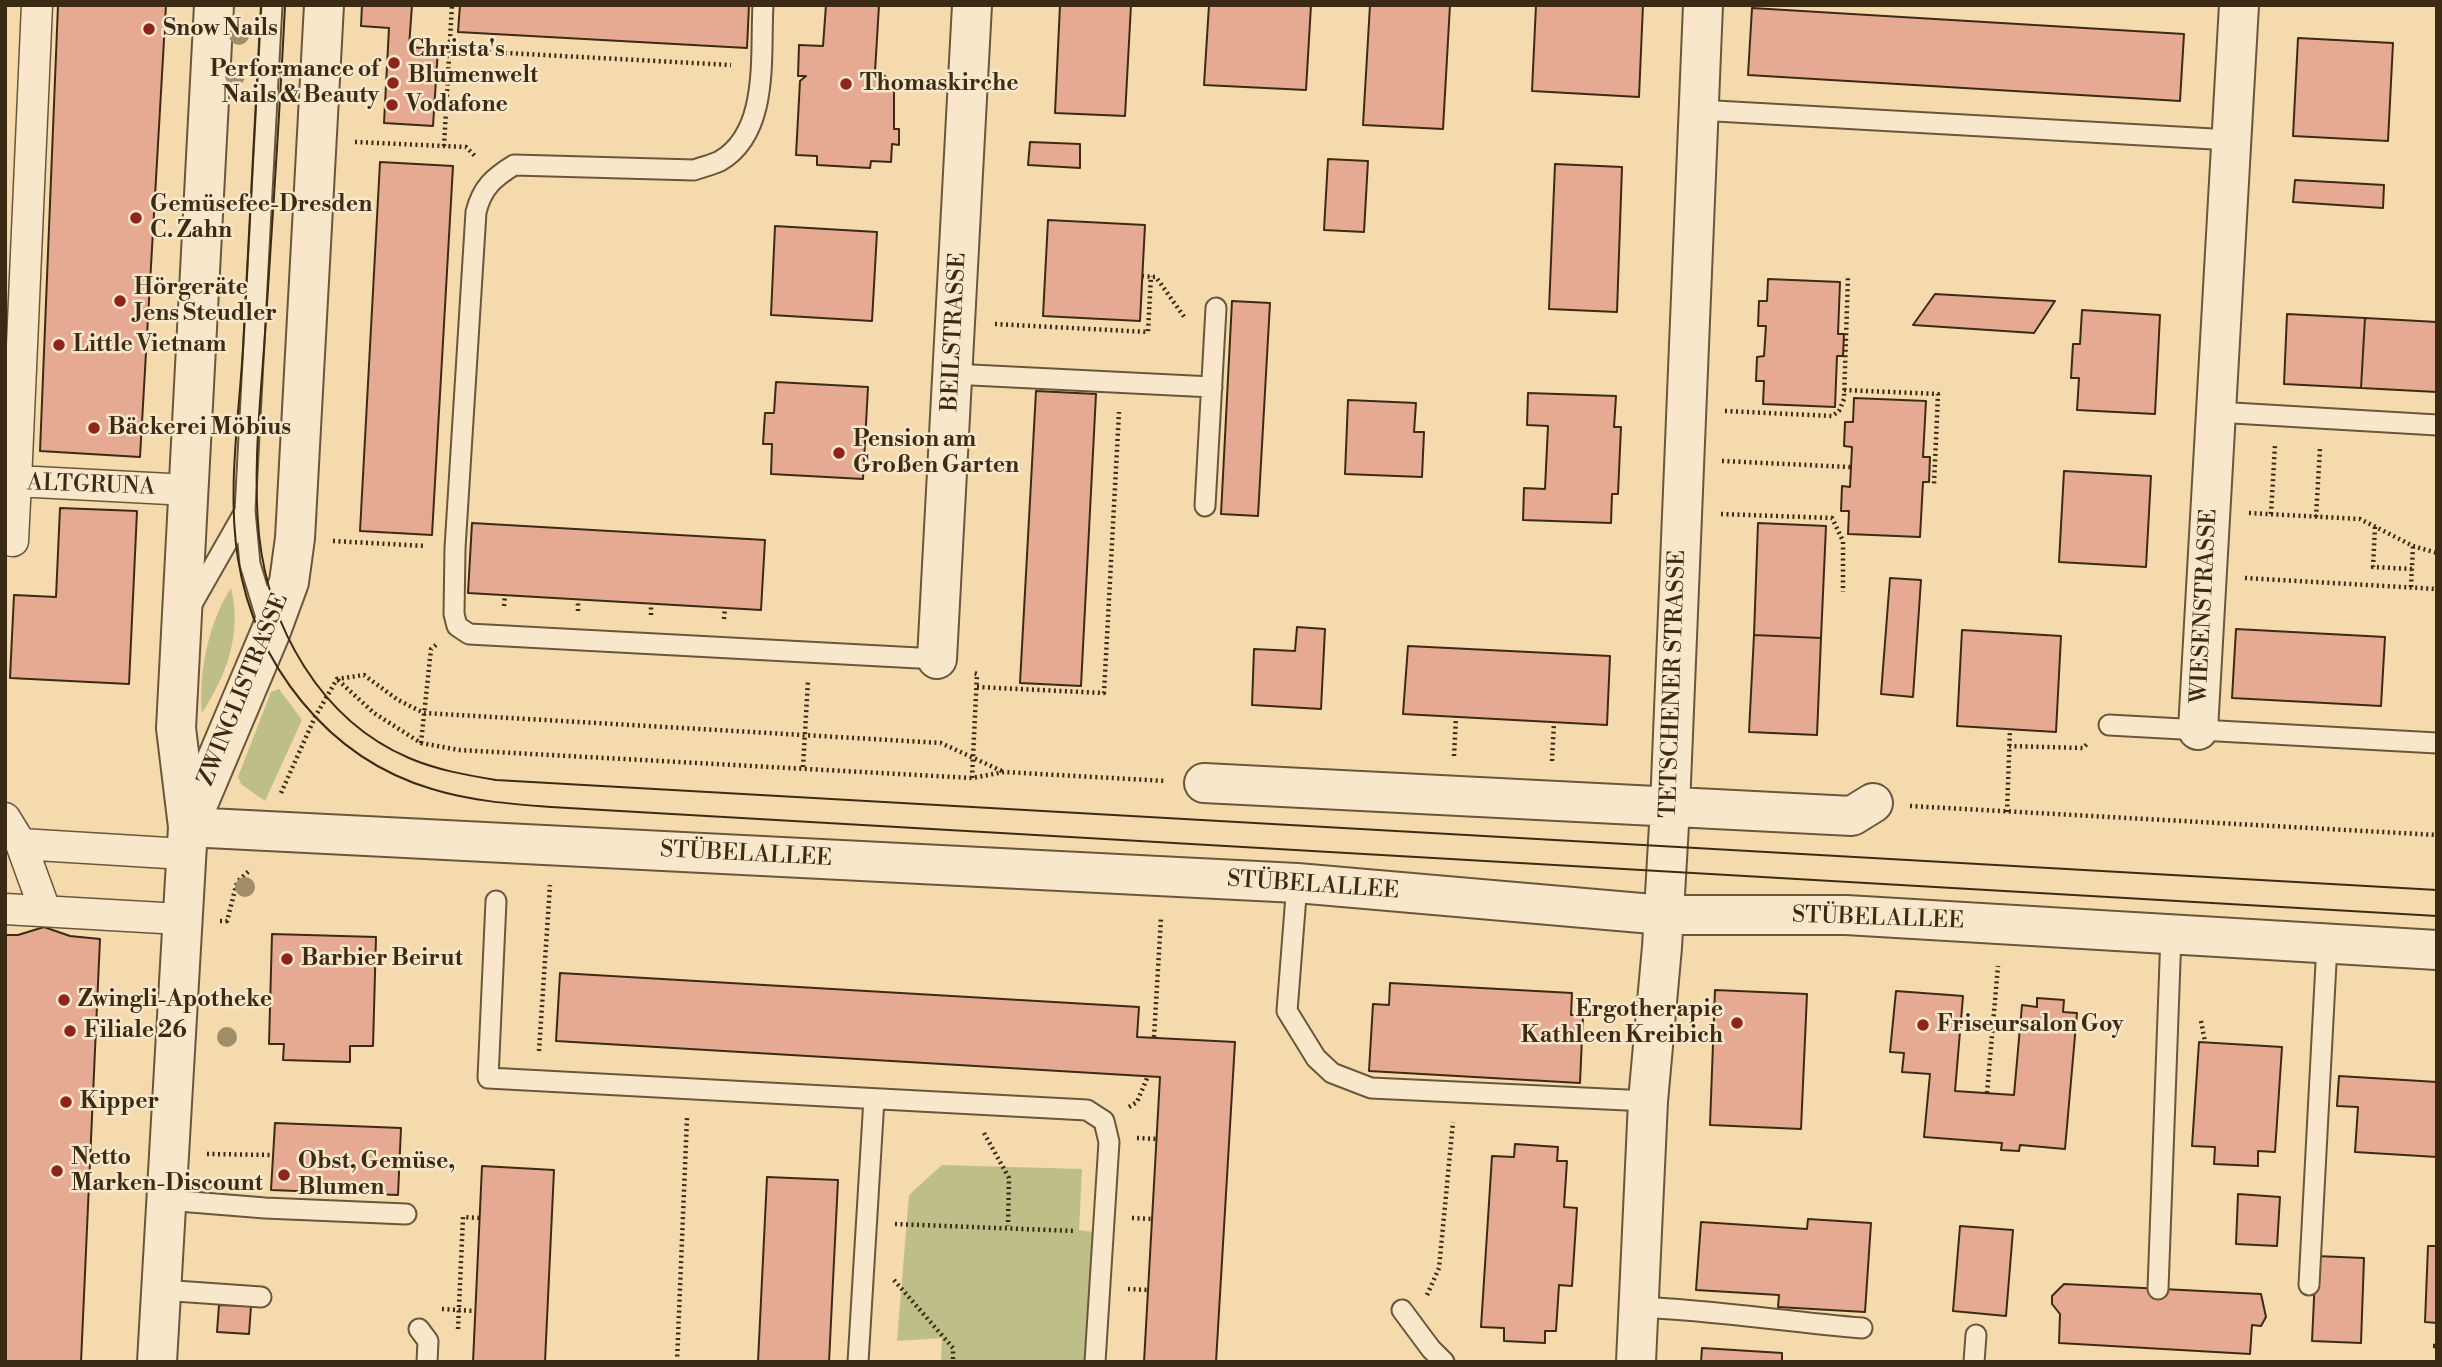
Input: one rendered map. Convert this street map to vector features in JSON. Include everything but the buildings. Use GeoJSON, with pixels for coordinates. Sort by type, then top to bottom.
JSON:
{"type":"FeatureCollection","features":[{"type":"Feature","properties":{"kind":"street"},"geometry":{"type":"LineString","coordinates":[[16,481],[37,5]]}},
{"type":"Feature","properties":{"kind":"street","name":"ZWINGLISTRASSE"},"geometry":{"type":"LineString","coordinates":[[157,1362],[186,840],[176,728],[180,626],[214,5]]}},
{"type":"Feature","properties":{"kind":"street","name":"ZWINGLISTRASSE"},"geometry":{"type":"LineString","coordinates":[[186,840],[289,582],[295,538],[324,5]]}},
{"type":"Feature","properties":{"kind":"street","name":"BEILSTRASSE"},"geometry":{"type":"LineString","coordinates":[[937,659],[972,5]]}},
{"type":"Feature","properties":{"kind":"street","name":"TETSCHENER STRASSE"},"geometry":{"type":"LineString","coordinates":[[1636,1362],[1648,1101],[1670,807],[1703,5]]}},
{"type":"Feature","properties":{"kind":"street","name":"WIESENSTRASSE"},"geometry":{"type":"LineString","coordinates":[[2198,730],[2239,5]]}},
{"type":"Feature","properties":{"kind":"street","name":"ALTGRUNA"},"geometry":{"type":"LineString","coordinates":[[5,540],[13,541],[16,481],[189,490]]}},
{"type":"Feature","properties":{"kind":"street"},"geometry":{"type":"LineString","coordinates":[[1204,783],[1852,816],[1873,803]]}},
{"type":"Feature","properties":{"kind":"street"},"geometry":{"type":"LineString","coordinates":[[5,818],[22,844],[45,910]]}},
{"type":"Feature","properties":{"kind":"street"},"geometry":{"type":"LineString","coordinates":[[22,844],[186,840]]}},
{"type":"Feature","properties":{"kind":"street","name":"STÜBELALLEE"},"geometry":{"type":"LineString","coordinates":[[186,840],[1297,883],[1664,915],[1846,915],[2437,950]]}},
{"type":"Feature","properties":{"kind":"street"},"geometry":{"type":"LineString","coordinates":[[5,909],[180,919]]}},
{"type":"Feature","properties":{"kind":"lane"},"geometry":{"type":"LineString","coordinates":[[271,631],[250,564],[244,511],[272,5]]}},
{"type":"Feature","properties":{"kind":"lane"},"geometry":{"type":"LineString","coordinates":[[764,5],[755,116],[742,141],[719,161],[694,170],[514,165],[495,176],[481,191],[476,212],[455,548],[454,614],[457,626],[469,634],[937,659]]}},
{"type":"Feature","properties":{"kind":"lane"},"geometry":{"type":"LineString","coordinates":[[1698,110],[2231,140]]}},
{"type":"Feature","properties":{"kind":"lane"},"geometry":{"type":"LineString","coordinates":[[1205,506],[1216,314]]}},
{"type":"Feature","properties":{"kind":"lane"},"geometry":{"type":"LineString","coordinates":[[952,374],[1212,387]]}},
{"type":"Feature","properties":{"kind":"lane"},"geometry":{"type":"LineString","coordinates":[[2216,412],[2437,425]]}},
{"type":"Feature","properties":{"kind":"lane"},"geometry":{"type":"LineString","coordinates":[[180,626],[244,511]]}},
{"type":"Feature","properties":{"kind":"lane"},"geometry":{"type":"LineString","coordinates":[[2109,725],[2198,730]]}},
{"type":"Feature","properties":{"kind":"lane","name":"WIESENSTRASSE"},"geometry":{"type":"LineString","coordinates":[[2198,730],[2437,743]]}},
{"type":"Feature","properties":{"kind":"lane"},"geometry":{"type":"LineString","coordinates":[[1297,883],[1287,1011],[1316,1058],[1332,1073],[1371,1088],[1648,1101]]}},
{"type":"Feature","properties":{"kind":"lane"},"geometry":{"type":"LineString","coordinates":[[496,901],[488,1078],[1087,1110],[1104,1121],[1109,1142],[1095,1362]]}},
{"type":"Feature","properties":{"kind":"lane"},"geometry":{"type":"LineString","coordinates":[[2158,1289],[2171,934]]}},
{"type":"Feature","properties":{"kind":"lane"},"geometry":{"type":"LineString","coordinates":[[2309,1285],[2328,944]]}},
{"type":"Feature","properties":{"kind":"lane"},"geometry":{"type":"LineString","coordinates":[[858,1362],[874,1099]]}},
{"type":"Feature","properties":{"kind":"lane"},"geometry":{"type":"LineString","coordinates":[[166,1200],[265,1208],[406,1214]]}},
{"type":"Feature","properties":{"kind":"lane"},"geometry":{"type":"LineString","coordinates":[[161,1290],[261,1297]]}},
{"type":"Feature","properties":{"kind":"lane"},"geometry":{"type":"LineString","coordinates":[[1638,1307],[1751,1314],[1776,1322],[1862,1328]]}},
{"type":"Feature","properties":{"kind":"lane"},"geometry":{"type":"LineString","coordinates":[[1405,1314],[1430,1349],[1444,1362]]}},
{"type":"Feature","properties":{"kind":"lane"},"geometry":{"type":"LineString","coordinates":[[419,1329],[428,1341],[427,1362]]}},
{"type":"Feature","properties":{"kind":"lane"},"geometry":{"type":"LineString","coordinates":[[1974,1362],[1976,1335]]}},
{"type":"Feature","properties":{"kind":"path"},"geometry":{"type":"LineString","coordinates":[[444,146],[452,5]]}},
{"type":"Feature","properties":{"kind":"path"},"geometry":{"type":"LineString","coordinates":[[450,50],[759,66]]}},
{"type":"Feature","properties":{"kind":"path"},"geometry":{"type":"LineString","coordinates":[[316,140],[467,147],[495,176]]}},
{"type":"Feature","properties":{"kind":"path"},"geometry":{"type":"LineString","coordinates":[[1142,276],[1156,277],[1183,318],[1216,314]]}},
{"type":"Feature","properties":{"kind":"path"},"geometry":{"type":"LineString","coordinates":[[955,322],[1148,332],[1152,276]]}},
{"type":"Feature","properties":{"kind":"path"},"geometry":{"type":"LineString","coordinates":[[1686,410],[1832,416],[1842,405],[1844,390],[1848,276]]}},
{"type":"Feature","properties":{"kind":"path"},"geometry":{"type":"LineString","coordinates":[[977,687],[1104,693],[1121,383]]}},
{"type":"Feature","properties":{"kind":"path"},"geometry":{"type":"LineString","coordinates":[[1844,390],[1938,394],[1934,484]]}},
{"type":"Feature","properties":{"kind":"path"},"geometry":{"type":"LineString","coordinates":[[2271,514],[2276,416]]}},
{"type":"Feature","properties":{"kind":"path"},"geometry":{"type":"LineString","coordinates":[[2316,517],[2322,418]]}},
{"type":"Feature","properties":{"kind":"path"},"geometry":{"type":"LineString","coordinates":[[1683,459],[1850,467]]}},
{"type":"Feature","properties":{"kind":"path"},"geometry":{"type":"LineString","coordinates":[[2210,511],[2360,519],[2413,546],[2437,553]]}},
{"type":"Feature","properties":{"kind":"path"},"geometry":{"type":"LineString","coordinates":[[1681,512],[1832,519],[1843,541],[1843,592]]}},
{"type":"Feature","properties":{"kind":"path"},"geometry":{"type":"LineString","coordinates":[[2375,527],[2373,567],[2412,569]]}},
{"type":"Feature","properties":{"kind":"path"},"geometry":{"type":"LineString","coordinates":[[329,541],[455,548]]}},
{"type":"Feature","properties":{"kind":"path"},"geometry":{"type":"LineString","coordinates":[[2411,587],[2413,546]]}},
{"type":"Feature","properties":{"kind":"path"},"geometry":{"type":"LineString","coordinates":[[2207,576],[2437,589]]}},
{"type":"Feature","properties":{"kind":"path"},"geometry":{"type":"LineString","coordinates":[[421,743],[431,649],[457,626]]}},
{"type":"Feature","properties":{"kind":"path"},"geometry":{"type":"LineString","coordinates":[[803,767],[809,652]]}},
{"type":"Feature","properties":{"kind":"path"},"geometry":{"type":"LineString","coordinates":[[937,659],[977,674],[972,778]]}},
{"type":"Feature","properties":{"kind":"path"},"geometry":{"type":"LineString","coordinates":[[1004,772],[941,743],[424,713],[364,675],[337,679],[374,713],[421,743],[459,750],[972,778],[1004,772],[1204,783]]}},
{"type":"Feature","properties":{"kind":"path"},"geometry":{"type":"LineString","coordinates":[[2009,746],[2083,748],[2109,725]]}},
{"type":"Feature","properties":{"kind":"path"},"geometry":{"type":"LineString","coordinates":[[2007,812],[2010,729]]}},
{"type":"Feature","properties":{"kind":"path"},"geometry":{"type":"LineString","coordinates":[[1873,803],[2437,835]]}},
{"type":"Feature","properties":{"kind":"path"},"geometry":{"type":"LineString","coordinates":[[1154,1037],[1161,918]]}},
{"type":"Feature","properties":{"kind":"path"},"geometry":{"type":"LineString","coordinates":[[1987,1093],[1998,966]]}},
{"type":"Feature","properties":{"kind":"path"},"geometry":{"type":"LineString","coordinates":[[1119,1112],[1137,1102],[1148,1076]]}},
{"type":"Feature","properties":{"kind":"path"},"geometry":{"type":"LineString","coordinates":[[677,1362],[688,1089]]}},
{"type":"Feature","properties":{"kind":"path"},"geometry":{"type":"LineString","coordinates":[[985,1104],[985,1136],[1009,1178],[1008,1227]]}},
{"type":"Feature","properties":{"kind":"path"},"geometry":{"type":"LineString","coordinates":[[1405,1314],[1427,1295],[1439,1268],[1453,1115]]}},
{"type":"Feature","properties":{"kind":"path"},"geometry":{"type":"LineString","coordinates":[[254,1154],[273,1155]]}},
{"type":"Feature","properties":{"kind":"path"},"geometry":{"type":"LineString","coordinates":[[457,1336],[463,1217],[480,1218]]}},
{"type":"Feature","properties":{"kind":"path"},"geometry":{"type":"LineString","coordinates":[[867,1223],[1104,1232]]}},
{"type":"Feature","properties":{"kind":"path"},"geometry":{"type":"LineString","coordinates":[[865,1247],[953,1348],[953,1362]]}},
{"type":"Feature","properties":{"kind":"green space"},"geometry":{"type":"Polygon","coordinates":[[[231,588],[235,621],[230,653],[219,683],[202,713],[202,682],[207,648],[223,601],[231,588]]]}},
{"type":"Feature","properties":{"kind":"green space"},"geometry":{"type":"Polygon","coordinates":[[[279,689],[302,720],[265,801],[241,784],[238,777],[271,692],[279,689]]]}},
{"type":"Feature","properties":{"kind":"green space"},"geometry":{"type":"Polygon","coordinates":[[[942,1165],[1082,1169],[1079,1230],[1093,1232],[1087,1362],[941,1362],[942,1338],[897,1341],[909,1195],[942,1165]]]}},
{"type":"Feature","properties":{"kind":"tram line"},"geometry":{"type":"LineString","coordinates":[[261,5],[235,454],[234,507],[238,559],[247,598],[261,635],[279,670],[302,702],[329,730],[360,755],[394,775],[461,796],[551,807],[2437,916]]}},
{"type":"Feature","properties":{"kind":"tram line"},"geometry":{"type":"LineString","coordinates":[[285,5],[257,453],[259,535],[274,603],[287,636],[304,667],[325,695],[349,720],[377,741],[409,758],[441,769],[496,780],[2437,890]]}},
{"type":"Feature","properties":{"kind":"place","name":"Snow Nails"},"geometry":{"type":"Point","coordinates":[149,29]}},
{"type":"Feature","properties":{"kind":"place","name":"Christa's Blumenwelt"},"geometry":{"type":"Point","coordinates":[394,63]}},
{"type":"Feature","properties":{"kind":"place","name":"Performance of Nails & Beauty"},"geometry":{"type":"Point","coordinates":[393,83]}},
{"type":"Feature","properties":{"kind":"place","name":"Thomaskirche"},"geometry":{"type":"Point","coordinates":[846,84]}},
{"type":"Feature","properties":{"kind":"place","name":"Vodafone"},"geometry":{"type":"Point","coordinates":[392,105]}},
{"type":"Feature","properties":{"kind":"place","name":"Gemüsefee-Dresden C. Zahn"},"geometry":{"type":"Point","coordinates":[136,218]}},
{"type":"Feature","properties":{"kind":"place","name":"Hörgeräte Jens Steudler"},"geometry":{"type":"Point","coordinates":[120,301]}},
{"type":"Feature","properties":{"kind":"place","name":"Little Vietnam"},"geometry":{"type":"Point","coordinates":[59,345]}},
{"type":"Feature","properties":{"kind":"place","name":"Bäckerei Möbius"},"geometry":{"type":"Point","coordinates":[94,428]}},
{"type":"Feature","properties":{"kind":"place","name":"Pension am Großen Garten"},"geometry":{"type":"Point","coordinates":[839,453]}},
{"type":"Feature","properties":{"kind":"place","name":"Barbier Beirut"},"geometry":{"type":"Point","coordinates":[287,959]}},
{"type":"Feature","properties":{"kind":"place","name":"Zwingli-Apotheke"},"geometry":{"type":"Point","coordinates":[64,1000]}},
{"type":"Feature","properties":{"kind":"place","name":"Ergotherapie Kathleen Kreibich"},"geometry":{"type":"Point","coordinates":[1737,1023]}},
{"type":"Feature","properties":{"kind":"place","name":"Friseursalon Goy"},"geometry":{"type":"Point","coordinates":[1923,1025]}},
{"type":"Feature","properties":{"kind":"place","name":"Filiale 26"},"geometry":{"type":"Point","coordinates":[70,1031]}},
{"type":"Feature","properties":{"kind":"place","name":"Kipper"},"geometry":{"type":"Point","coordinates":[66,1102]}},
{"type":"Feature","properties":{"kind":"place","name":"Netto Marken-Discount"},"geometry":{"type":"Point","coordinates":[57,1171]}},
{"type":"Feature","properties":{"kind":"place","name":"Obst, Gemüse, Blumen"},"geometry":{"type":"Point","coordinates":[284,1175]}}]}
